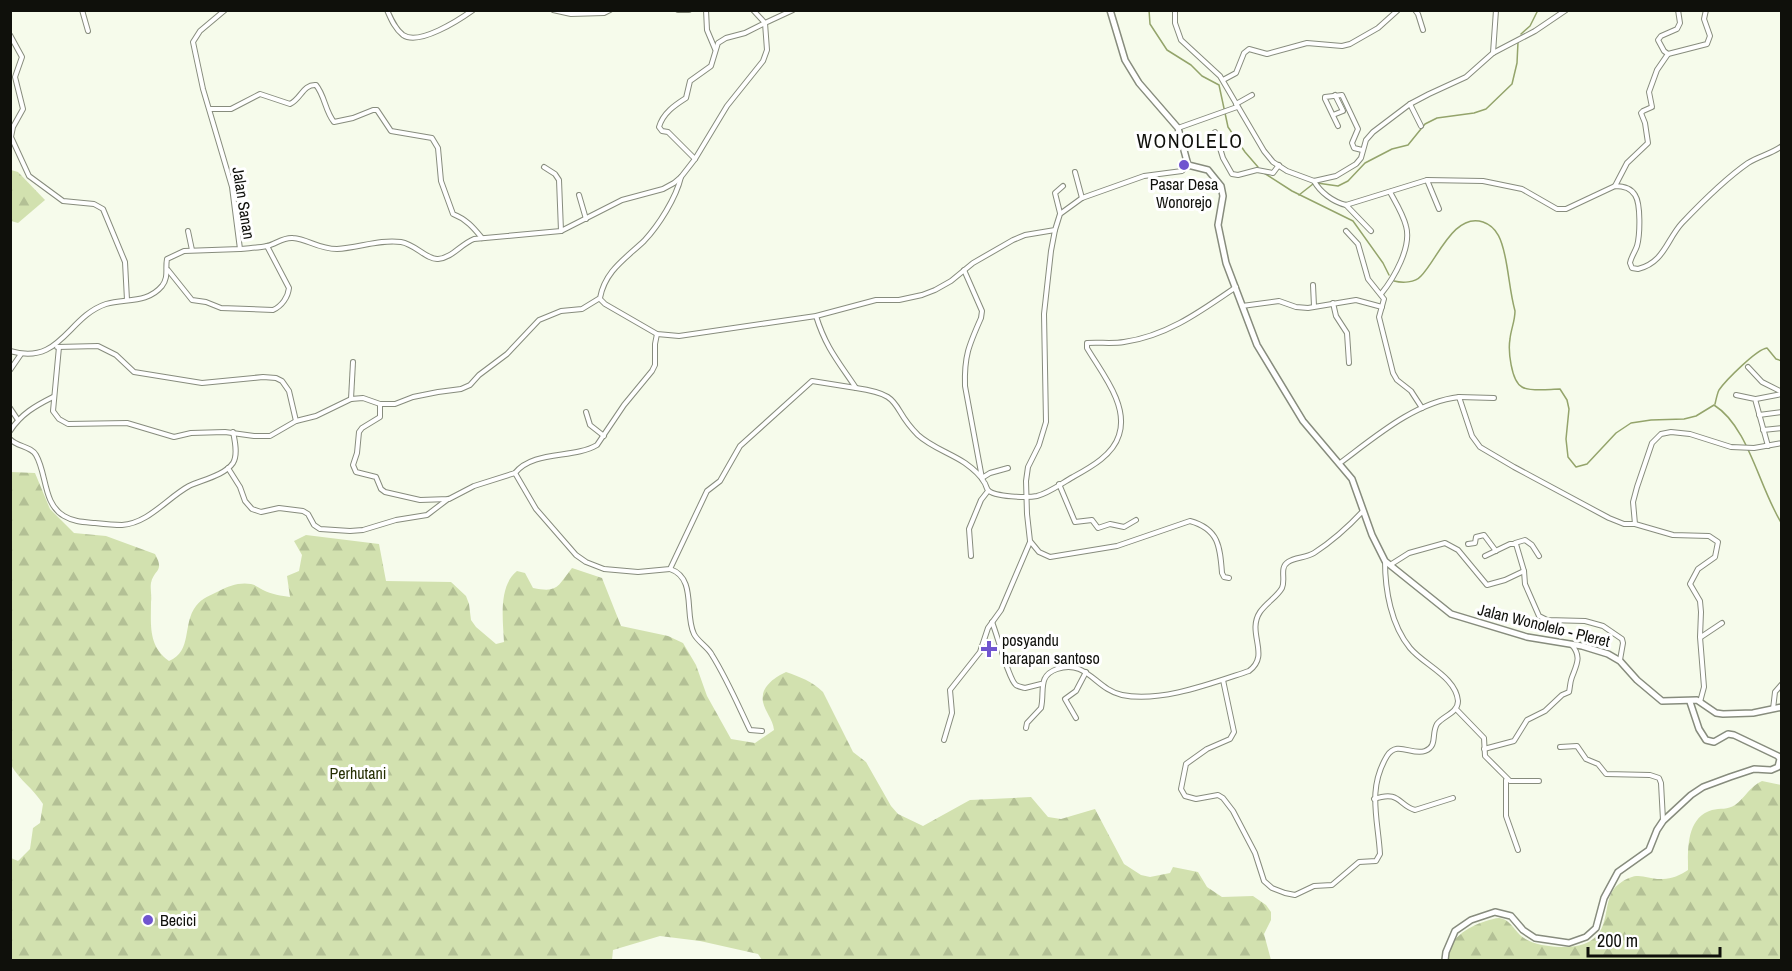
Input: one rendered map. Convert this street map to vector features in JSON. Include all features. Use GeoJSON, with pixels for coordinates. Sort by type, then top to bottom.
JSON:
{"type":"FeatureCollection","features":[{"type":"Feature","properties":{"kind":"main road"},"geometry":{"type":"LineString","coordinates":[[1110,10],[1120,48],[1131,72],[1178,128],[1188,165]]}},
{"type":"Feature","properties":{"kind":"main road","name":"Jalan Wonolelo - Pleret"},"geometry":{"type":"LineString","coordinates":[[1188,165],[1208,170],[1221,186],[1223,196],[1218,225],[1226,262],[1266,361],[1303,421],[1352,479],[1379,551],[1388,563],[1451,615],[1527,637],[1570,644],[1608,654],[1620,661],[1637,680],[1662,701],[1689,702],[1694,700],[1700,702]]}},
{"type":"Feature","properties":{"kind":"main road"},"geometry":{"type":"LineString","coordinates":[[1445,960],[1455,931],[1471,920],[1495,912],[1511,916],[1523,930],[1535,938],[1569,943],[1586,937],[1596,928],[1604,898],[1613,880],[1626,865],[1649,850],[1663,821],[1692,795],[1703,787],[1754,769],[1773,770],[1779,764],[1778,756],[1734,735],[1728,734],[1714,742],[1706,740],[1699,729],[1689,702]]}},
{"type":"Feature","properties":{"kind":"main road"},"geometry":{"type":"LineString","coordinates":[[1700,702],[1716,713],[1723,714],[1753,713],[1782,707]]}},
{"type":"Feature","properties":{"kind":"street"},"geometry":{"type":"LineString","coordinates":[[82,10],[88,31]]}},
{"type":"Feature","properties":{"kind":"street","name":"Jalan Sanan"},"geometry":{"type":"LineString","coordinates":[[52,348],[92,311],[107,304],[142,299],[151,295],[162,286],[166,278],[168,270],[166,261],[180,251],[240,249],[232,187],[194,42],[200,31],[225,10]]}},
{"type":"Feature","properties":{"kind":"street"},"geometry":{"type":"LineString","coordinates":[[387,10],[395,27],[408,37],[430,33],[473,10]]}},
{"type":"Feature","properties":{"kind":"street"},"geometry":{"type":"LineString","coordinates":[[553,10],[571,15],[604,13],[610,10]]}},
{"type":"Feature","properties":{"kind":"street"},"geometry":{"type":"LineString","coordinates":[[678,10],[689,10]]}},
{"type":"Feature","properties":{"kind":"street"},"geometry":{"type":"LineString","coordinates":[[706,10],[707,30],[715,49]]}},
{"type":"Feature","properties":{"kind":"street"},"geometry":{"type":"LineString","coordinates":[[240,249],[267,246],[293,238],[319,247],[336,249],[398,242],[411,244],[438,259],[452,254],[468,241],[561,231],[622,200],[667,187],[681,177],[695,159],[727,106],[763,61],[767,50],[765,23],[753,10]]}},
{"type":"Feature","properties":{"kind":"street"},"geometry":{"type":"LineString","coordinates":[[695,159],[668,132],[662,131],[659,127],[671,107],[686,98],[690,81],[711,66],[715,49],[721,40],[745,33],[793,10]]}},
{"type":"Feature","properties":{"kind":"street"},"geometry":{"type":"LineString","coordinates":[[1175,10],[1175,23],[1180,40],[1215,70],[1223,80],[1264,152],[1287,171],[1314,180],[1336,176],[1356,164],[1372,132],[1410,104],[1466,77],[1493,53],[1535,31],[1566,10]]}},
{"type":"Feature","properties":{"kind":"street"},"geometry":{"type":"LineString","coordinates":[[1223,80],[1236,73],[1244,53],[1249,49],[1267,54],[1307,43],[1342,46],[1350,44],[1378,28],[1398,10]]}},
{"type":"Feature","properties":{"kind":"street"},"geometry":{"type":"LineString","coordinates":[[1414,10],[1418,14],[1423,30]]}},
{"type":"Feature","properties":{"kind":"street"},"geometry":{"type":"LineString","coordinates":[[1493,53],[1496,10]]}},
{"type":"Feature","properties":{"kind":"street"},"geometry":{"type":"LineString","coordinates":[[1668,54],[1658,40],[1661,36],[1677,30],[1680,23],[1678,10]]}},
{"type":"Feature","properties":{"kind":"street"},"geometry":{"type":"LineString","coordinates":[[1346,205],[1427,180],[1483,181],[1522,189],[1557,209],[1566,209],[1614,186],[1627,163],[1648,143],[1642,112],[1652,107],[1649,92],[1657,70],[1668,54],[1707,44],[1710,36],[1704,19],[1706,10]]}},
{"type":"Feature","properties":{"kind":"street"},"geometry":{"type":"LineString","coordinates":[[10,35],[22,57],[15,77],[23,109],[13,127],[12,141],[29,176],[58,198],[70,203],[94,204],[103,209],[125,262],[127,300]]}},
{"type":"Feature","properties":{"kind":"street"},"geometry":{"type":"LineString","coordinates":[[210,109],[235,108],[260,94],[290,104],[313,84],[319,88],[330,118],[334,122],[341,122],[377,110],[391,131],[428,136],[435,142],[438,148],[441,181],[453,214],[461,216],[470,223],[482,238]]}},
{"type":"Feature","properties":{"kind":"street"},"geometry":{"type":"LineString","coordinates":[[1178,128],[1236,106],[1252,95]]}},
{"type":"Feature","properties":{"kind":"street"},"geometry":{"type":"LineString","coordinates":[[1333,115],[1343,111],[1335,95]]}},
{"type":"Feature","properties":{"kind":"street"},"geometry":{"type":"LineString","coordinates":[[1338,126],[1325,97],[1342,95],[1358,129],[1352,143],[1354,148],[1362,150]]}},
{"type":"Feature","properties":{"kind":"street"},"geometry":{"type":"LineString","coordinates":[[1410,104],[1421,126]]}},
{"type":"Feature","properties":{"kind":"street"},"geometry":{"type":"LineString","coordinates":[[1215,132],[1223,158],[1232,174],[1238,175],[1260,170],[1273,173],[1279,165]]}},
{"type":"Feature","properties":{"kind":"street"},"geometry":{"type":"LineString","coordinates":[[1614,186],[1630,189],[1635,195],[1639,208],[1639,226],[1637,246],[1630,263],[1635,269],[1642,269],[1664,252],[1680,225],[1723,184],[1750,162],[1773,153],[1782,146]]}},
{"type":"Feature","properties":{"kind":"street"},"geometry":{"type":"LineString","coordinates":[[1060,214],[1082,198],[1144,176],[1182,171],[1188,165]]}},
{"type":"Feature","properties":{"kind":"street"},"geometry":{"type":"LineString","coordinates":[[544,167],[555,174],[559,180],[561,231]]}},
{"type":"Feature","properties":{"kind":"street"},"geometry":{"type":"LineString","coordinates":[[1076,172],[1082,198]]}},
{"type":"Feature","properties":{"kind":"street"},"geometry":{"type":"LineString","coordinates":[[59,347],[52,411],[59,419],[68,424],[127,423],[174,437],[191,433],[233,432],[270,436],[296,421],[316,416],[351,399],[363,398],[380,404],[394,404],[413,397],[466,387],[507,354],[539,320],[561,311],[582,309],[600,298],[609,274],[650,233],[675,197],[681,177]]}},
{"type":"Feature","properties":{"kind":"street"},"geometry":{"type":"LineString","coordinates":[[1314,180],[1319,188],[1333,200],[1346,205],[1371,231]]}},
{"type":"Feature","properties":{"kind":"street"},"geometry":{"type":"LineString","coordinates":[[1427,180],[1439,210]]}},
{"type":"Feature","properties":{"kind":"street"},"geometry":{"type":"LineString","coordinates":[[944,740],[952,713],[950,690],[977,657],[988,627],[1001,610],[1030,541],[1026,496],[1028,467],[1039,445],[1046,422],[1044,314],[1050,257],[1060,214],[1055,193],[1063,186]]}},
{"type":"Feature","properties":{"kind":"street"},"geometry":{"type":"LineString","coordinates":[[1381,294],[1396,272],[1407,237],[1404,218],[1390,192]]}},
{"type":"Feature","properties":{"kind":"street"},"geometry":{"type":"LineString","coordinates":[[579,195],[586,219]]}},
{"type":"Feature","properties":{"kind":"street"},"geometry":{"type":"LineString","coordinates":[[600,298],[605,304],[657,334],[679,336],[816,316],[876,300],[899,300],[922,295],[951,281],[964,270],[1013,240],[1025,235],[1055,230]]}},
{"type":"Feature","properties":{"kind":"street"},"geometry":{"type":"LineString","coordinates":[[188,231],[192,250]]}},
{"type":"Feature","properties":{"kind":"street"},"geometry":{"type":"LineString","coordinates":[[1346,231],[1358,244],[1368,279],[1384,300],[1379,317],[1393,373],[1397,380],[1411,391],[1422,408]]}},
{"type":"Feature","properties":{"kind":"street"},"geometry":{"type":"LineString","coordinates":[[168,270],[192,300],[227,309],[273,310],[280,305],[289,288],[267,246]]}},
{"type":"Feature","properties":{"kind":"street"},"geometry":{"type":"LineString","coordinates":[[964,270],[981,311],[981,318],[965,358],[965,386],[982,478],[988,491],[994,494],[1026,496],[1037,496],[1081,473],[1109,453],[1116,445],[1122,419],[1119,406],[1087,348],[1087,344],[1124,342],[1156,335],[1197,314],[1236,287]]}},
{"type":"Feature","properties":{"kind":"street"},"geometry":{"type":"LineString","coordinates":[[1313,285],[1314,306]]}},
{"type":"Feature","properties":{"kind":"street"},"geometry":{"type":"LineString","coordinates":[[1242,306],[1279,301],[1302,308],[1356,300],[1382,307]]}},
{"type":"Feature","properties":{"kind":"street"},"geometry":{"type":"LineString","coordinates":[[1333,303],[1336,316],[1347,333],[1349,363]]}},
{"type":"Feature","properties":{"kind":"street"},"geometry":{"type":"LineString","coordinates":[[816,316],[822,337],[856,388]]}},
{"type":"Feature","properties":{"kind":"street"},"geometry":{"type":"LineString","coordinates":[[227,468],[240,488],[245,501],[252,509],[261,512],[279,508],[303,511],[320,529],[355,531],[396,520],[423,516],[474,486],[515,473],[531,462],[595,447],[624,405],[652,371],[655,365],[657,334]]}},
{"type":"Feature","properties":{"kind":"street"},"geometry":{"type":"LineString","coordinates":[[10,351],[21,354],[59,347],[98,346],[116,355],[134,372],[202,383],[263,377],[276,378],[282,381],[289,391],[296,421]]}},
{"type":"Feature","properties":{"kind":"street"},"geometry":{"type":"LineString","coordinates":[[10,370],[21,354]]}},
{"type":"Feature","properties":{"kind":"street"},"geometry":{"type":"LineString","coordinates":[[351,399],[352,362]]}},
{"type":"Feature","properties":{"kind":"street"},"geometry":{"type":"LineString","coordinates":[[1748,368],[1762,382],[1782,393]]}},
{"type":"Feature","properties":{"kind":"street"},"geometry":{"type":"LineString","coordinates":[[670,568],[707,491],[720,481],[745,441],[812,381],[880,393],[893,399],[917,434],[926,442],[965,463],[982,478]]}},
{"type":"Feature","properties":{"kind":"street"},"geometry":{"type":"LineString","coordinates":[[1736,395],[1755,399],[1782,393]]}},
{"type":"Feature","properties":{"kind":"street"},"geometry":{"type":"LineString","coordinates":[[10,431],[32,407],[53,397]]}},
{"type":"Feature","properties":{"kind":"street"},"geometry":{"type":"LineString","coordinates":[[1459,397],[1472,436],[1480,447],[1514,467],[1624,524],[1635,524],[1673,535],[1709,536],[1718,542],[1715,557],[1698,569],[1690,584],[1700,601],[1704,687],[1700,702]]}},
{"type":"Feature","properties":{"kind":"street"},"geometry":{"type":"LineString","coordinates":[[1340,463],[1400,421],[1443,399],[1494,398]]}},
{"type":"Feature","properties":{"kind":"street"},"geometry":{"type":"LineString","coordinates":[[1755,399],[1768,446]]}},
{"type":"Feature","properties":{"kind":"street"},"geometry":{"type":"LineString","coordinates":[[380,404],[380,417],[359,432],[354,465],[356,472],[376,477],[381,489],[385,492],[420,500],[449,499]]}},
{"type":"Feature","properties":{"kind":"street"},"geometry":{"type":"LineString","coordinates":[[10,408],[18,420]]}},
{"type":"Feature","properties":{"kind":"street"},"geometry":{"type":"LineString","coordinates":[[586,412],[590,426],[604,436]]}},
{"type":"Feature","properties":{"kind":"street"},"geometry":{"type":"LineString","coordinates":[[1760,415],[1782,412]]}},
{"type":"Feature","properties":{"kind":"street"},"geometry":{"type":"LineString","coordinates":[[1763,430],[1782,428]]}},
{"type":"Feature","properties":{"kind":"street"},"geometry":{"type":"LineString","coordinates":[[10,439],[34,452],[48,496],[63,516],[76,522],[124,525],[137,521],[185,489],[220,474],[233,463],[236,447],[233,432]]}},
{"type":"Feature","properties":{"kind":"street"},"geometry":{"type":"LineString","coordinates":[[1635,524],[1633,502],[1656,437],[1671,432],[1690,434],[1731,447],[1754,448],[1782,443]]}},
{"type":"Feature","properties":{"kind":"street"},"geometry":{"type":"LineString","coordinates":[[982,478],[1008,468]]}},
{"type":"Feature","properties":{"kind":"street"},"geometry":{"type":"LineString","coordinates":[[515,473],[536,509],[576,555],[586,562],[604,569],[638,572],[670,568],[675,571],[688,588],[689,617],[694,636],[713,656],[750,730],[762,731]]}},
{"type":"Feature","properties":{"kind":"street"},"geometry":{"type":"LineString","coordinates":[[1059,484],[1075,522],[1089,519],[1095,522],[1098,528],[1110,524],[1124,527],[1136,520]]}},
{"type":"Feature","properties":{"kind":"street"},"geometry":{"type":"LineString","coordinates":[[971,556],[969,530],[981,500],[988,491]]}},
{"type":"Feature","properties":{"kind":"street"},"geometry":{"type":"LineString","coordinates":[[1026,728],[1027,723],[1041,708],[1041,684],[1046,675],[1062,668],[1080,668],[1099,684],[1118,694],[1147,698],[1223,680],[1249,671],[1258,663],[1255,624],[1259,614],[1282,588],[1286,564],[1305,558],[1318,550],[1363,511]]}},
{"type":"Feature","properties":{"kind":"street"},"geometry":{"type":"LineString","coordinates":[[1030,541],[1039,552],[1050,557],[1117,546],[1190,521],[1209,530],[1218,542],[1222,573],[1224,577],[1229,578]]}},
{"type":"Feature","properties":{"kind":"street"},"geometry":{"type":"LineString","coordinates":[[1468,544],[1474,543],[1476,537],[1484,535],[1496,550]]}},
{"type":"Feature","properties":{"kind":"street"},"geometry":{"type":"LineString","coordinates":[[1485,556],[1525,540],[1532,545],[1539,556]]}},
{"type":"Feature","properties":{"kind":"street"},"geometry":{"type":"LineString","coordinates":[[1223,680],[1234,732],[1230,739],[1207,749],[1186,764],[1181,789],[1189,798],[1218,795],[1223,798],[1233,811],[1255,853],[1262,877],[1272,888],[1295,895],[1314,886],[1332,885],[1359,862],[1376,861],[1380,854],[1374,787],[1388,754],[1399,748],[1406,748],[1417,753],[1429,749],[1434,742],[1438,723],[1456,709],[1457,699],[1453,686],[1424,662],[1410,648],[1401,634],[1385,580],[1388,563],[1409,553],[1445,543],[1458,550],[1487,585],[1524,571]]}},
{"type":"Feature","properties":{"kind":"street"},"geometry":{"type":"LineString","coordinates":[[1514,543],[1518,546],[1526,584],[1539,616],[1547,620],[1584,621],[1603,626],[1622,639],[1620,661]]}},
{"type":"Feature","properties":{"kind":"street"},"geometry":{"type":"LineString","coordinates":[[992,622],[1014,682],[1025,688],[1041,684]]}},
{"type":"Feature","properties":{"kind":"street"},"geometry":{"type":"LineString","coordinates":[[1700,637],[1722,623]]}},
{"type":"Feature","properties":{"kind":"street"},"geometry":{"type":"LineString","coordinates":[[1484,749],[1514,741],[1527,720],[1545,711],[1562,695],[1569,692],[1570,680],[1577,668],[1578,660],[1576,650],[1570,644]]}},
{"type":"Feature","properties":{"kind":"street"},"geometry":{"type":"LineString","coordinates":[[1076,718],[1065,699],[1076,691],[1086,672]]}},
{"type":"Feature","properties":{"kind":"street"},"geometry":{"type":"LineString","coordinates":[[1773,709],[1775,692],[1782,684]]}},
{"type":"Feature","properties":{"kind":"street"},"geometry":{"type":"LineString","coordinates":[[1456,709],[1484,738],[1487,759],[1506,779],[1539,781]]}},
{"type":"Feature","properties":{"kind":"street"},"geometry":{"type":"LineString","coordinates":[[1560,747],[1577,746],[1586,759],[1598,764],[1606,774],[1650,775],[1659,778],[1663,821]]}},
{"type":"Feature","properties":{"kind":"street"},"geometry":{"type":"LineString","coordinates":[[1506,779],[1506,816],[1518,850]]}},
{"type":"Feature","properties":{"kind":"street"},"geometry":{"type":"LineString","coordinates":[[1374,799],[1398,798],[1415,810],[1453,798]]}},
{"type":"Feature","properties":{"kind":"green space"},"geometry":{"type":"Polygon","coordinates":[[[11,170],[18,172],[45,200],[18,223],[11,221],[11,170]]]}},
{"type":"Feature","properties":{"kind":"green space","name":"Perhutani"},"geometry":{"type":"Polygon","coordinates":[[[11,472],[35,473],[50,509],[74,533],[106,536],[155,554],[159,567],[152,578],[151,585],[152,634],[157,649],[169,661],[181,651],[192,613],[198,603],[207,597],[230,586],[247,584],[269,593],[290,597],[287,576],[299,571],[302,555],[294,541],[306,535],[379,544],[386,581],[451,582],[466,596],[471,620],[476,627],[496,644],[504,642],[504,594],[511,577],[517,571],[525,573],[533,588],[548,590],[560,584],[572,568],[602,578],[621,626],[668,636],[683,643],[696,665],[707,696],[731,739],[755,743],[774,730],[763,702],[766,687],[786,672],[801,678],[823,692],[853,752],[866,762],[898,814],[923,826],[970,800],[1031,797],[1048,817],[1061,819],[1095,809],[1124,864],[1141,875],[1150,877],[1170,873],[1173,867],[1198,872],[1207,887],[1222,897],[1253,896],[1266,905],[1271,912],[1271,920],[1264,934],[1271,960],[762,960],[758,954],[700,941],[660,936],[613,950],[612,960],[11,960],[11,858],[18,861],[30,849],[33,828],[40,823],[43,804],[11,765],[11,472]]]}},
{"type":"Feature","properties":{"kind":"green space"},"geometry":{"type":"Polygon","coordinates":[[[1762,781],[1781,785],[1781,960],[1447,960],[1451,946],[1460,935],[1479,924],[1497,918],[1508,922],[1526,939],[1542,945],[1569,947],[1594,939],[1603,924],[1609,898],[1619,884],[1632,877],[1669,878],[1688,870],[1690,835],[1697,820],[1712,810],[1732,807],[1762,781]]]}},
{"type":"Feature","properties":{"kind":"waterway"},"geometry":{"type":"LineString","coordinates":[[1149,10],[1150,24],[1167,50],[1191,65],[1202,76],[1219,85],[1228,127],[1258,167]]}},
{"type":"Feature","properties":{"kind":"waterway"},"geometry":{"type":"LineString","coordinates":[[1521,34],[1530,26],[1538,10]]}},
{"type":"Feature","properties":{"kind":"waterway"},"geometry":{"type":"LineString","coordinates":[[1317,183],[1338,186],[1348,181],[1365,163],[1392,149],[1408,145],[1425,124],[1437,118],[1486,109],[1512,84],[1517,63],[1518,42]]}},
{"type":"Feature","properties":{"kind":"waterway"},"geometry":{"type":"LineString","coordinates":[[1264,173],[1292,191],[1353,221],[1389,275]]}},
{"type":"Feature","properties":{"kind":"waterway"},"geometry":{"type":"LineString","coordinates":[[1299,195],[1313,184]]}},
{"type":"Feature","properties":{"kind":"waterway"},"geometry":{"type":"LineString","coordinates":[[1394,281],[1408,282],[1418,278],[1427,269],[1447,239],[1463,224],[1473,221],[1488,224],[1496,231],[1502,245],[1515,311],[1509,344],[1515,379],[1526,389],[1560,389],[1567,400],[1569,409],[1566,439],[1568,457],[1576,467],[1587,464],[1616,433],[1631,423],[1684,419],[1696,416],[1714,405],[1726,415],[1745,443],[1782,524]]}},
{"type":"Feature","properties":{"kind":"waterway"},"geometry":{"type":"LineString","coordinates":[[1715,404],[1718,392],[1723,385],[1762,350],[1767,348],[1776,359],[1782,361]]}},
{"type":"Feature","properties":{"kind":"place","name":"Pasar Desa Wonorejo"},"geometry":{"type":"Point","coordinates":[1184,165]}},
{"type":"Feature","properties":{"kind":"place","name":"posyandu harapan santoso"},"geometry":{"type":"Point","coordinates":[989,649]}},
{"type":"Feature","properties":{"kind":"place","name":"Becici"},"geometry":{"type":"Point","coordinates":[148,920]}},
{"type":"Feature","properties":{"kind":"district","name":"WONOLELO"},"geometry":{"type":"Point","coordinates":[1190,141]}}]}
